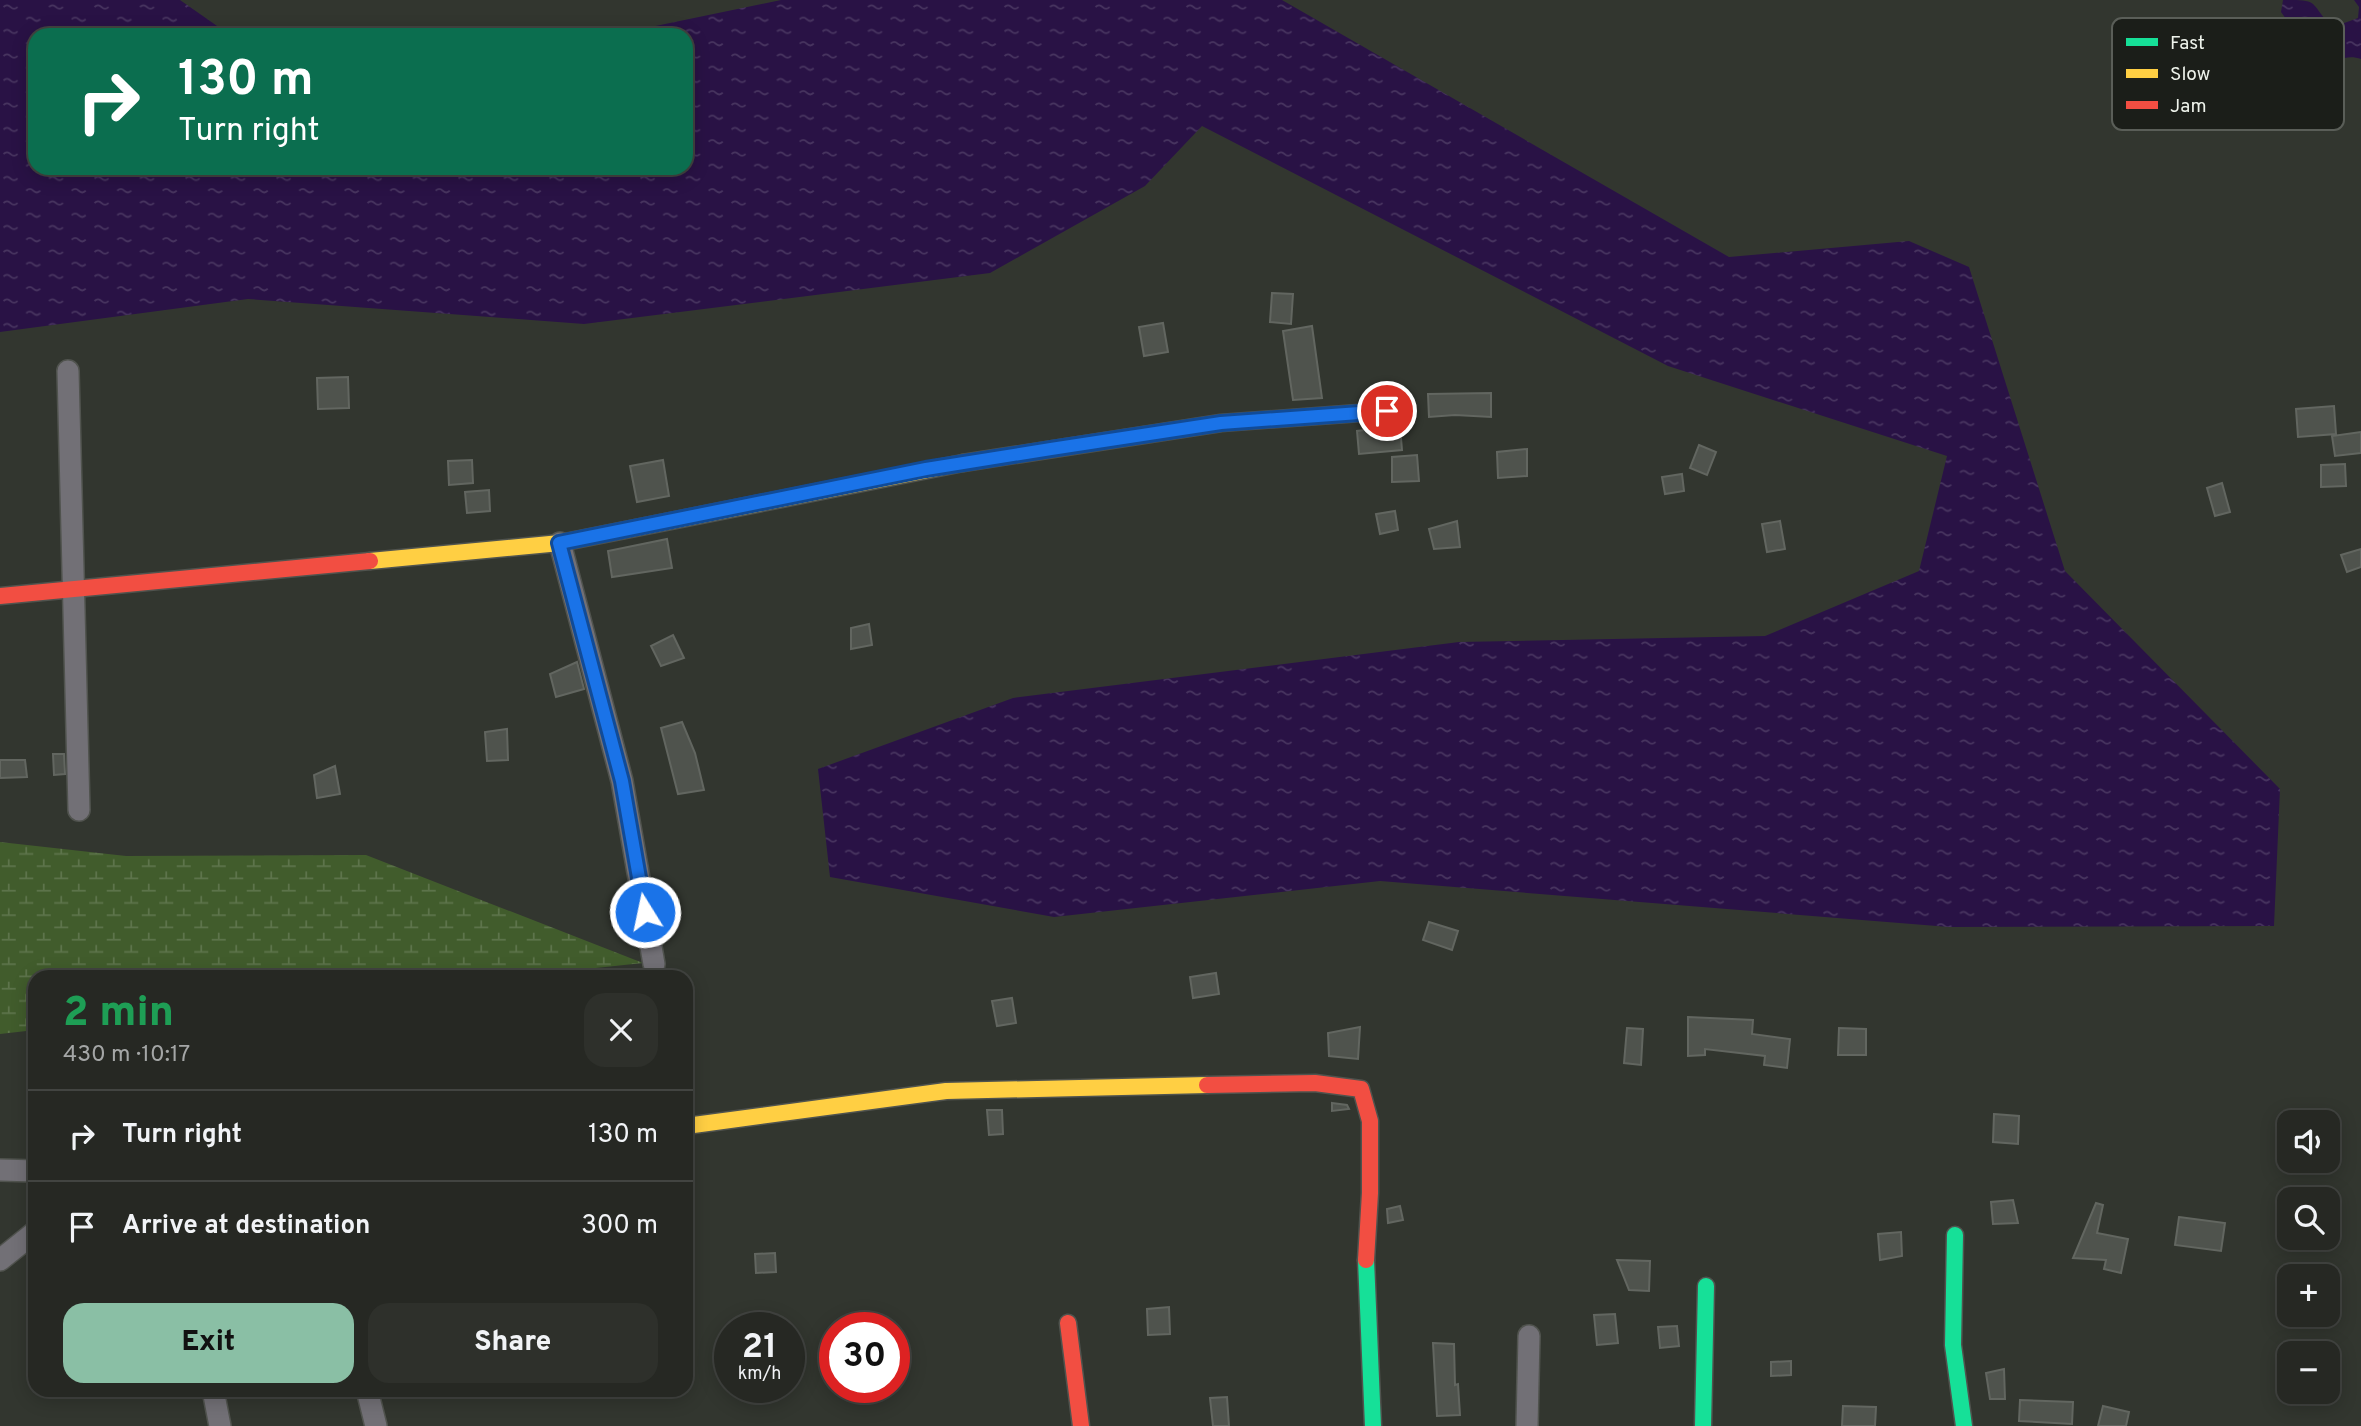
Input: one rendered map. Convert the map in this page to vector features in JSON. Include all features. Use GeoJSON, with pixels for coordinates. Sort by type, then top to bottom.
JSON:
{"type":"FeatureCollection","features":[{"type":"Feature","properties":{"kind":"street"},"geometry":{"type":"LineString","coordinates":[[68,371],[79,810]]}},
{"type":"Feature","properties":{"kind":"street"},"geometry":{"type":"LineString","coordinates":[[0,596],[559,543],[926,469],[1051,449],[1221,423],[1387,411]]}},
{"type":"Feature","properties":{"kind":"street"},"geometry":{"type":"LineString","coordinates":[[559,543],[622,781],[654,964]]}},
{"type":"Feature","properties":{"kind":"street"},"geometry":{"type":"LineString","coordinates":[[693,1125],[946,1091],[1315,1083],[1361,1089],[1370,1121],[1370,1193],[1365,1273],[1373,1426]]}},
{"type":"Feature","properties":{"kind":"street"},"geometry":{"type":"LineString","coordinates":[[0,1170],[28,1171]]}},
{"type":"Feature","properties":{"kind":"street"},"geometry":{"type":"LineString","coordinates":[[1955,1235],[1953,1345],[1964,1426]]}},
{"type":"Feature","properties":{"kind":"street"},"geometry":{"type":"LineString","coordinates":[[0,1260],[28,1237]]}},
{"type":"Feature","properties":{"kind":"street"},"geometry":{"type":"LineString","coordinates":[[1703,1426],[1706,1286]]}},
{"type":"Feature","properties":{"kind":"street"},"geometry":{"type":"LineString","coordinates":[[1068,1323],[1081,1426]]}},
{"type":"Feature","properties":{"kind":"street"},"geometry":{"type":"LineString","coordinates":[[1527,1426],[1528,1336]]}},
{"type":"Feature","properties":{"kind":"street"},"geometry":{"type":"LineString","coordinates":[[214,1397],[220,1426]]}},
{"type":"Feature","properties":{"kind":"street"},"geometry":{"type":"LineString","coordinates":[[370,1397],[376,1426]]}},
{"type":"Feature","properties":{"kind":"green space"},"geometry":{"type":"Polygon","coordinates":[[[0,842],[126,856],[366,855],[643,963],[577,970],[28,970],[28,1031],[0,1034],[0,842]]]}},
{"type":"Feature","properties":{"kind":"water"},"geometry":{"type":"Polygon","coordinates":[[[0,0],[180,0],[220,28],[28,28],[28,175],[693,175],[693,28],[646,28],[781,0],[1282,0],[1729,257],[1909,241],[1969,267],[2065,571],[2280,789],[2274,926],[1949,927],[1380,881],[1054,917],[830,877],[818,769],[1013,698],[1459,642],[1765,636],[1919,571],[1947,456],[1668,366],[1202,126],[1145,186],[990,273],[584,324],[248,299],[0,332],[0,0]]]}},
{"type":"Feature","properties":{"kind":"water"},"geometry":{"type":"Polygon","coordinates":[[[2283,0],[2302,0],[2312,3],[2324,18],[2285,18],[2281,12],[2283,0]]]}},
{"type":"Feature","properties":{"kind":"water"},"geometry":{"type":"Polygon","coordinates":[[[2354,0],[2361,0],[2361,59],[2345,58],[2344,23],[2358,18],[2359,7],[2354,0]]]}},
{"type":"Feature","properties":{"kind":"building"},"geometry":{"type":"Polygon","coordinates":[[[1272,293],[1293,294],[1291,324],[1270,322],[1272,293]]]}},
{"type":"Feature","properties":{"kind":"building"},"geometry":{"type":"Polygon","coordinates":[[[1163,323],[1168,352],[1144,356],[1139,327],[1163,323]]]}},
{"type":"Feature","properties":{"kind":"building"},"geometry":{"type":"Polygon","coordinates":[[[1312,326],[1322,398],[1293,400],[1283,331],[1312,326]]]}},
{"type":"Feature","properties":{"kind":"building"},"geometry":{"type":"Polygon","coordinates":[[[348,377],[349,408],[318,409],[317,378],[348,377]]]}},
{"type":"Feature","properties":{"kind":"building"},"geometry":{"type":"Polygon","coordinates":[[[1491,393],[1491,417],[1429,417],[1428,394],[1491,393]]]}},
{"type":"Feature","properties":{"kind":"building"},"geometry":{"type":"Polygon","coordinates":[[[2334,406],[2336,434],[2298,437],[2296,409],[2334,406]]]}},
{"type":"Feature","properties":{"kind":"building"},"geometry":{"type":"Polygon","coordinates":[[[1400,426],[1402,450],[1359,454],[1357,431],[1400,426]]]}},
{"type":"Feature","properties":{"kind":"building"},"geometry":{"type":"Polygon","coordinates":[[[2361,432],[2361,453],[2335,456],[2332,436],[2361,432]]]}},
{"type":"Feature","properties":{"kind":"building"},"geometry":{"type":"Polygon","coordinates":[[[1699,445],[1716,452],[1707,475],[1690,468],[1699,445]]]}},
{"type":"Feature","properties":{"kind":"building"},"geometry":{"type":"Polygon","coordinates":[[[1527,449],[1527,476],[1498,478],[1497,452],[1527,449]]]}},
{"type":"Feature","properties":{"kind":"building"},"geometry":{"type":"Polygon","coordinates":[[[1417,455],[1419,481],[1392,482],[1392,457],[1417,455]]]}},
{"type":"Feature","properties":{"kind":"building"},"geometry":{"type":"Polygon","coordinates":[[[472,460],[473,483],[449,485],[448,461],[472,460]]]}},
{"type":"Feature","properties":{"kind":"building"},"geometry":{"type":"Polygon","coordinates":[[[663,460],[669,496],[637,502],[630,466],[663,460]]]}},
{"type":"Feature","properties":{"kind":"building"},"geometry":{"type":"Polygon","coordinates":[[[2345,464],[2346,486],[2321,487],[2321,465],[2345,464]]]}},
{"type":"Feature","properties":{"kind":"building"},"geometry":{"type":"Polygon","coordinates":[[[1682,474],[1684,491],[1665,494],[1662,477],[1682,474]]]}},
{"type":"Feature","properties":{"kind":"building"},"geometry":{"type":"Polygon","coordinates":[[[2222,483],[2230,512],[2215,516],[2207,488],[2222,483]]]}},
{"type":"Feature","properties":{"kind":"building"},"geometry":{"type":"Polygon","coordinates":[[[489,490],[490,511],[467,513],[465,492],[489,490]]]}},
{"type":"Feature","properties":{"kind":"building"},"geometry":{"type":"Polygon","coordinates":[[[1395,511],[1398,530],[1380,534],[1376,514],[1395,511]]]}},
{"type":"Feature","properties":{"kind":"building"},"geometry":{"type":"Polygon","coordinates":[[[1457,521],[1460,547],[1434,549],[1429,529],[1457,521]]]}},
{"type":"Feature","properties":{"kind":"building"},"geometry":{"type":"Polygon","coordinates":[[[1780,521],[1785,549],[1767,552],[1762,524],[1780,521]]]}},
{"type":"Feature","properties":{"kind":"building"},"geometry":{"type":"Polygon","coordinates":[[[667,539],[672,568],[612,577],[608,551],[667,539]]]}},
{"type":"Feature","properties":{"kind":"building"},"geometry":{"type":"Polygon","coordinates":[[[2361,549],[2361,567],[2347,572],[2341,555],[2361,549]]]}},
{"type":"Feature","properties":{"kind":"building"},"geometry":{"type":"Polygon","coordinates":[[[869,624],[872,645],[851,649],[851,628],[869,624]]]}},
{"type":"Feature","properties":{"kind":"building"},"geometry":{"type":"Polygon","coordinates":[[[673,635],[684,658],[661,666],[651,646],[673,635]]]}},
{"type":"Feature","properties":{"kind":"building"},"geometry":{"type":"Polygon","coordinates":[[[577,662],[584,689],[556,697],[550,674],[577,662]]]}},
{"type":"Feature","properties":{"kind":"building"},"geometry":{"type":"Polygon","coordinates":[[[682,722],[695,753],[704,790],[678,794],[661,728],[682,722]]]}},
{"type":"Feature","properties":{"kind":"building"},"geometry":{"type":"Polygon","coordinates":[[[507,729],[508,760],[487,761],[485,732],[507,729]]]}},
{"type":"Feature","properties":{"kind":"building"},"geometry":{"type":"Polygon","coordinates":[[[53,754],[64,754],[65,774],[54,775],[53,754]]]}},
{"type":"Feature","properties":{"kind":"building"},"geometry":{"type":"Polygon","coordinates":[[[0,760],[25,760],[27,777],[0,778],[0,760]]]}},
{"type":"Feature","properties":{"kind":"building"},"geometry":{"type":"Polygon","coordinates":[[[335,766],[340,794],[317,798],[314,775],[335,766]]]}},
{"type":"Feature","properties":{"kind":"building"},"geometry":{"type":"Polygon","coordinates":[[[1429,922],[1458,931],[1452,950],[1423,940],[1429,922]]]}},
{"type":"Feature","properties":{"kind":"building"},"geometry":{"type":"Polygon","coordinates":[[[1216,973],[1219,994],[1193,998],[1190,977],[1216,973]]]}},
{"type":"Feature","properties":{"kind":"building"},"geometry":{"type":"Polygon","coordinates":[[[1012,998],[1016,1023],[997,1026],[992,1001],[1012,998]]]}},
{"type":"Feature","properties":{"kind":"building"},"geometry":{"type":"Polygon","coordinates":[[[1688,1017],[1753,1020],[1752,1034],[1790,1039],[1787,1068],[1764,1065],[1765,1056],[1705,1049],[1705,1055],[1688,1056],[1688,1017]]]}},
{"type":"Feature","properties":{"kind":"building"},"geometry":{"type":"Polygon","coordinates":[[[1360,1027],[1358,1059],[1329,1056],[1328,1033],[1360,1027]]]}},
{"type":"Feature","properties":{"kind":"building"},"geometry":{"type":"Polygon","coordinates":[[[1627,1028],[1643,1029],[1641,1065],[1624,1063],[1627,1028]]]}},
{"type":"Feature","properties":{"kind":"building"},"geometry":{"type":"Polygon","coordinates":[[[1839,1028],[1866,1029],[1866,1055],[1838,1055],[1839,1028]]]}},
{"type":"Feature","properties":{"kind":"building"},"geometry":{"type":"Polygon","coordinates":[[[1332,1103],[1347,1105],[1349,1109],[1332,1111],[1332,1103]]]}},
{"type":"Feature","properties":{"kind":"building"},"geometry":{"type":"Polygon","coordinates":[[[987,1110],[1002,1110],[1003,1134],[989,1135],[987,1110]]]}},
{"type":"Feature","properties":{"kind":"building"},"geometry":{"type":"Polygon","coordinates":[[[1994,1114],[2019,1116],[2018,1144],[1993,1142],[1994,1114]]]}},
{"type":"Feature","properties":{"kind":"building"},"geometry":{"type":"Polygon","coordinates":[[[2013,1200],[2018,1223],[1993,1224],[1991,1202],[2013,1200]]]}},
{"type":"Feature","properties":{"kind":"building"},"geometry":{"type":"Polygon","coordinates":[[[2096,1203],[2103,1205],[2097,1233],[2128,1239],[2121,1273],[2104,1269],[2106,1260],[2073,1258],[2096,1203]]]}},
{"type":"Feature","properties":{"kind":"building"},"geometry":{"type":"Polygon","coordinates":[[[1400,1206],[1403,1220],[1388,1223],[1387,1209],[1400,1206]]]}},
{"type":"Feature","properties":{"kind":"building"},"geometry":{"type":"Polygon","coordinates":[[[2179,1217],[2225,1223],[2221,1251],[2175,1245],[2179,1217]]]}},
{"type":"Feature","properties":{"kind":"building"},"geometry":{"type":"Polygon","coordinates":[[[1901,1232],[1902,1256],[1880,1260],[1878,1234],[1901,1232]]]}},
{"type":"Feature","properties":{"kind":"building"},"geometry":{"type":"Polygon","coordinates":[[[775,1253],[776,1272],[756,1273],[755,1254],[775,1253]]]}},
{"type":"Feature","properties":{"kind":"building"},"geometry":{"type":"Polygon","coordinates":[[[1617,1260],[1650,1261],[1649,1291],[1629,1290],[1617,1260]]]}},
{"type":"Feature","properties":{"kind":"building"},"geometry":{"type":"Polygon","coordinates":[[[1169,1307],[1170,1334],[1148,1335],[1147,1309],[1169,1307]]]}},
{"type":"Feature","properties":{"kind":"building"},"geometry":{"type":"Polygon","coordinates":[[[1615,1314],[1618,1343],[1597,1345],[1594,1315],[1615,1314]]]}},
{"type":"Feature","properties":{"kind":"building"},"geometry":{"type":"Polygon","coordinates":[[[1677,1326],[1679,1346],[1660,1348],[1658,1327],[1677,1326]]]}},
{"type":"Feature","properties":{"kind":"building"},"geometry":{"type":"Polygon","coordinates":[[[1433,1343],[1454,1344],[1455,1385],[1458,1384],[1460,1415],[1437,1416],[1433,1343]]]}},
{"type":"Feature","properties":{"kind":"building"},"geometry":{"type":"Polygon","coordinates":[[[1791,1361],[1791,1375],[1771,1376],[1771,1362],[1791,1361]]]}},
{"type":"Feature","properties":{"kind":"building"},"geometry":{"type":"Polygon","coordinates":[[[2004,1369],[2005,1399],[1990,1399],[1986,1373],[2004,1369]]]}},
{"type":"Feature","properties":{"kind":"building"},"geometry":{"type":"Polygon","coordinates":[[[1227,1397],[1229,1426],[1213,1426],[1210,1398],[1227,1397]]]}},
{"type":"Feature","properties":{"kind":"building"},"geometry":{"type":"Polygon","coordinates":[[[2020,1400],[2073,1402],[2072,1424],[2019,1421],[2020,1400]]]}},
{"type":"Feature","properties":{"kind":"building"},"geometry":{"type":"Polygon","coordinates":[[[1843,1406],[1876,1407],[1875,1426],[1842,1426],[1843,1406]]]}},
{"type":"Feature","properties":{"kind":"building"},"geometry":{"type":"Polygon","coordinates":[[[2103,1406],[2129,1412],[2126,1426],[2098,1426],[2103,1406]]]}},
{"type":"Feature","properties":{"kind":"traffic: fast"},"geometry":{"type":"LineString","coordinates":[[1955,1235],[1953,1345],[1964,1426]]}},
{"type":"Feature","properties":{"kind":"traffic: fast"},"geometry":{"type":"LineString","coordinates":[[1366,1260],[1373,1426]]}},
{"type":"Feature","properties":{"kind":"traffic: fast"},"geometry":{"type":"LineString","coordinates":[[1703,1426],[1706,1286]]}},
{"type":"Feature","properties":{"kind":"traffic: slow"},"geometry":{"type":"LineString","coordinates":[[370,561],[560,543],[963,463]]}},
{"type":"Feature","properties":{"kind":"traffic: slow"},"geometry":{"type":"LineString","coordinates":[[693,1125],[946,1091],[1207,1085]]}},
{"type":"Feature","properties":{"kind":"traffic: jam"},"geometry":{"type":"LineString","coordinates":[[963,463],[1221,423],[1387,411]]}},
{"type":"Feature","properties":{"kind":"traffic: jam"},"geometry":{"type":"LineString","coordinates":[[0,596],[370,561]]}},
{"type":"Feature","properties":{"kind":"traffic: jam"},"geometry":{"type":"LineString","coordinates":[[1207,1085],[1315,1083],[1361,1089],[1370,1121],[1366,1260]]}},
{"type":"Feature","properties":{"kind":"traffic: jam"},"geometry":{"type":"LineString","coordinates":[[1068,1323],[1081,1426]]}},
{"type":"Feature","properties":{"kind":"route"},"geometry":{"type":"LineString","coordinates":[[645,912],[622,781],[559,543],[926,469],[1051,449],[1221,423],[1387,411]]}}]}
